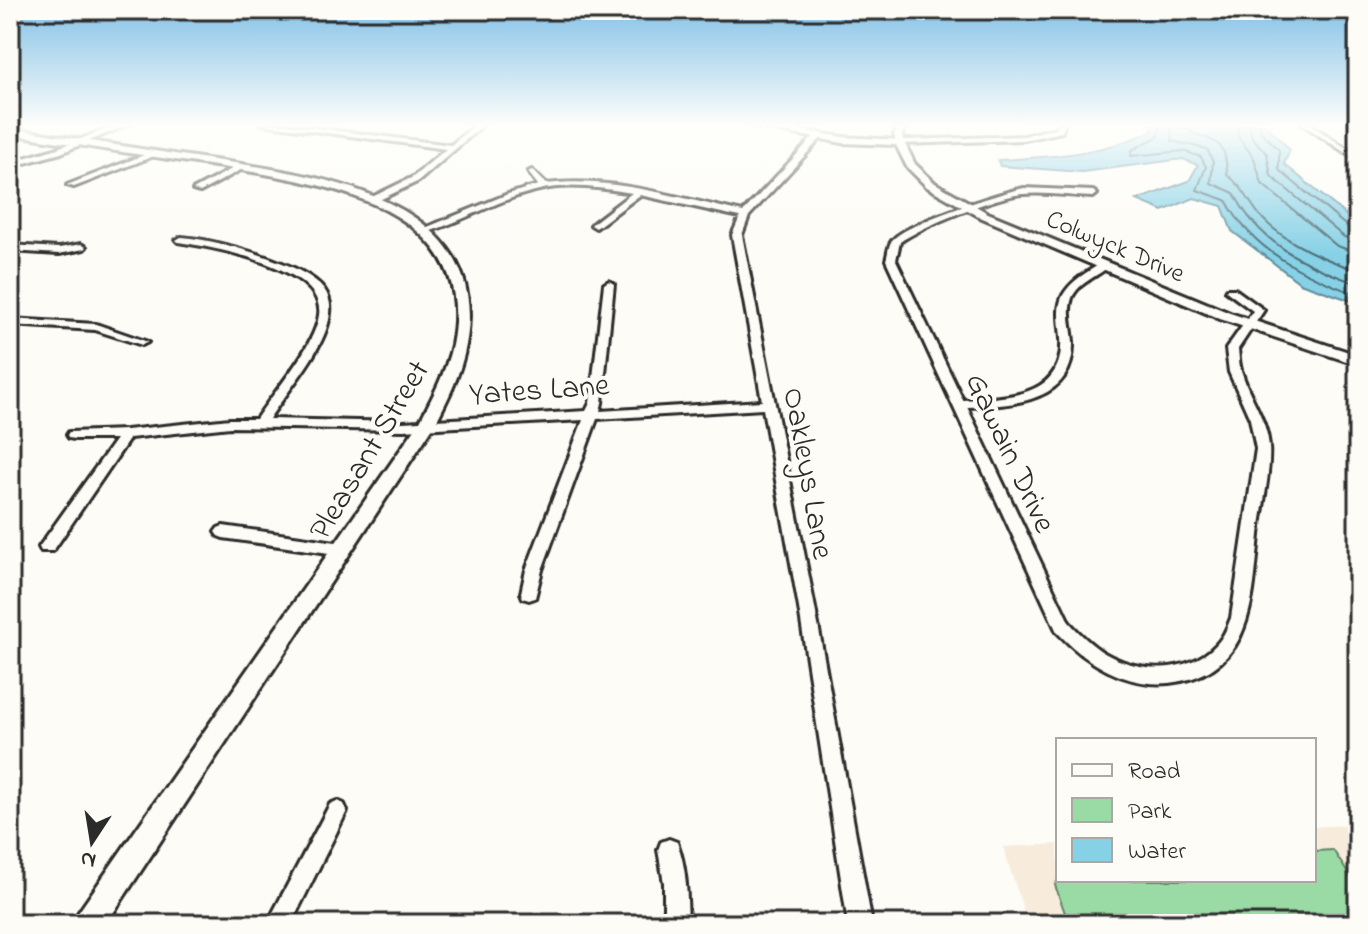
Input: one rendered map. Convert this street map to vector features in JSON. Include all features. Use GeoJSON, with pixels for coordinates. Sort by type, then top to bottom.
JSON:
{"type":"FeatureCollection","features":[{"type":"Feature","properties":{"kind":"street"},"geometry":{"type":"LineString","coordinates":[[71,185],[118,168]]}},
{"type":"Feature","properties":{"kind":"street"},"geometry":{"type":"LineString","coordinates":[[197,190],[241,168]]}},
{"type":"Feature","properties":{"kind":"street","name":"Pleasant Street"},"geometry":{"type":"LineString","coordinates":[[89,924],[427,424],[450,379],[462,339],[464,316],[452,267],[425,230],[375,199],[315,180],[245,168]]}},
{"type":"Feature","properties":{"kind":"street"},"geometry":{"type":"LineString","coordinates":[[375,199],[416,179],[430,168]]}},
{"type":"Feature","properties":{"kind":"street"},"geometry":{"type":"LineString","coordinates":[[425,230],[543,186],[577,184],[745,215],[789,168]]}},
{"type":"Feature","properties":{"kind":"street","name":"Colwyck Drive"},"geometry":{"type":"LineString","coordinates":[[913,168],[922,178],[970,208],[1104,266],[1248,325],[1358,360]]}},
{"type":"Feature","properties":{"kind":"street"},"geometry":{"type":"LineString","coordinates":[[532,172],[543,186]]}},
{"type":"Feature","properties":{"kind":"street"},"geometry":{"type":"LineString","coordinates":[[970,208],[1014,192],[1093,194]]}},
{"type":"Feature","properties":{"kind":"street"},"geometry":{"type":"LineString","coordinates":[[596,225],[636,194]]}},
{"type":"Feature","properties":{"kind":"street","name":"Gawain Drive"},"geometry":{"type":"LineString","coordinates":[[970,208],[912,230],[896,241],[891,253],[894,267],[1072,639],[1094,659],[1131,675],[1154,677],[1191,670],[1225,650],[1240,618],[1263,449],[1257,419],[1232,360],[1236,339],[1248,325]]}},
{"type":"Feature","properties":{"kind":"street","name":"Oakleys Lane"},"geometry":{"type":"LineString","coordinates":[[745,215],[737,235],[860,924]]}},
{"type":"Feature","properties":{"kind":"street"},"geometry":{"type":"LineString","coordinates":[[181,240],[202,241],[291,269],[315,283],[325,297],[323,327],[261,422]]}},
{"type":"Feature","properties":{"kind":"street"},"geometry":{"type":"LineString","coordinates":[[10,248],[59,251],[81,247]]}},
{"type":"Feature","properties":{"kind":"street"},"geometry":{"type":"LineString","coordinates":[[958,404],[1019,398],[1047,387],[1062,375],[1069,359],[1064,317],[1069,294],[1083,279],[1104,266]]}},
{"type":"Feature","properties":{"kind":"street"},"geometry":{"type":"LineString","coordinates":[[529,593],[534,570],[599,391],[609,284]]}},
{"type":"Feature","properties":{"kind":"street"},"geometry":{"type":"LineString","coordinates":[[1231,291],[1259,310],[1248,325]]}},
{"type":"Feature","properties":{"kind":"street"},"geometry":{"type":"LineString","coordinates":[[10,322],[96,327],[142,342]]}},
{"type":"Feature","properties":{"kind":"street","name":"Yates Lane"},"geometry":{"type":"LineString","coordinates":[[74,435],[126,434],[261,422],[427,424],[593,412],[769,405]]}},
{"type":"Feature","properties":{"kind":"street"},"geometry":{"type":"LineString","coordinates":[[47,547],[126,434]]}},
{"type":"Feature","properties":{"kind":"street"},"geometry":{"type":"LineString","coordinates":[[223,532],[343,549]]}},
{"type":"Feature","properties":{"kind":"street"},"geometry":{"type":"LineString","coordinates":[[279,924],[337,811]]}},
{"type":"Feature","properties":{"kind":"street"},"geometry":{"type":"LineString","coordinates":[[669,850],[676,893],[676,924]]}},
{"type":"Feature","properties":{"kind":"shaded area"},"geometry":{"type":"Polygon","coordinates":[[[1358,824],[1358,924],[1028,924],[1003,847],[1056,844],[1056,882],[1316,882],[1316,827],[1358,824]]]}},
{"type":"Feature","properties":{"kind":"green space"},"geometry":{"type":"Polygon","coordinates":[[[1333,850],[1358,889],[1358,924],[1069,924],[1055,885],[1057,882],[1316,882],[1316,851],[1333,850]]]}},
{"type":"Feature","properties":{"kind":"water"},"geometry":{"type":"Polygon","coordinates":[[[1022,168],[1116,168],[1082,172],[1022,168]]]}},
{"type":"Feature","properties":{"kind":"water"},"geometry":{"type":"Polygon","coordinates":[[[1197,168],[1288,168],[1358,225],[1358,303],[1300,283],[1232,231],[1222,206],[1194,198],[1163,211],[1137,200],[1189,181],[1197,168]]]}}]}
